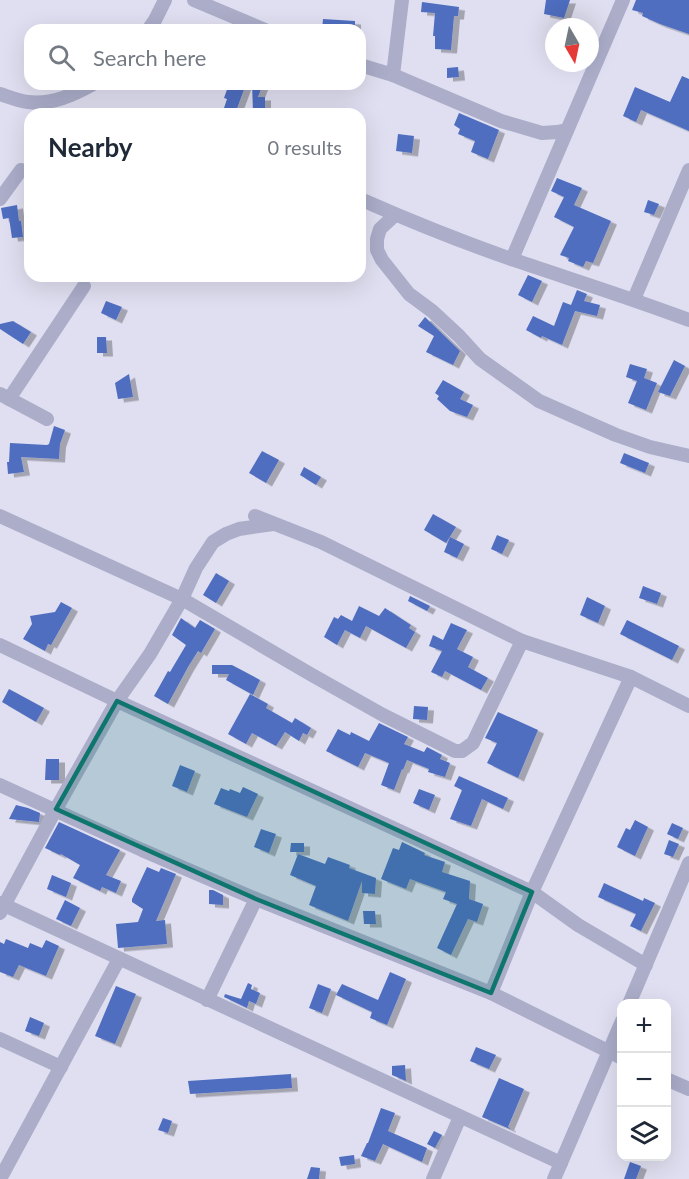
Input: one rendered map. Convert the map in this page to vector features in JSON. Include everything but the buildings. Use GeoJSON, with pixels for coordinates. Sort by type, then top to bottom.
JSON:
{"type":"FeatureCollection","features":[{"type":"Feature","properties":{"kind":"street"},"geometry":{"type":"LineString","coordinates":[[152,24],[165,0]]}},
{"type":"Feature","properties":{"kind":"street"},"geometry":{"type":"LineString","coordinates":[[194,0],[251,24]]}},
{"type":"Feature","properties":{"kind":"street"},"geometry":{"type":"LineString","coordinates":[[393,75],[402,0]]}},
{"type":"Feature","properties":{"kind":"street"},"geometry":{"type":"LineString","coordinates":[[512,259],[623,0]]}},
{"type":"Feature","properties":{"kind":"street"},"geometry":{"type":"LineString","coordinates":[[366,66],[393,75],[501,121],[542,133],[567,130]]}},
{"type":"Feature","properties":{"kind":"street"},"geometry":{"type":"LineString","coordinates":[[0,94],[28,102],[46,102],[60,100],[83,90]]}},
{"type":"Feature","properties":{"kind":"street"},"geometry":{"type":"LineString","coordinates":[[0,199],[21,170]]}},
{"type":"Feature","properties":{"kind":"street"},"geometry":{"type":"LineString","coordinates":[[634,299],[689,170]]}},
{"type":"Feature","properties":{"kind":"street"},"geometry":{"type":"LineString","coordinates":[[366,202],[512,259],[634,299],[689,320]]}},
{"type":"Feature","properties":{"kind":"street"},"geometry":{"type":"LineString","coordinates":[[395,215],[380,230],[376,239],[377,250],[382,260],[410,294],[459,336],[480,359],[539,401],[624,438],[689,456]]}},
{"type":"Feature","properties":{"kind":"street"},"geometry":{"type":"LineString","coordinates":[[47,419],[4,396],[84,286]]}},
{"type":"Feature","properties":{"kind":"street"},"geometry":{"type":"LineString","coordinates":[[0,516],[182,598],[312,675],[455,752],[467,749],[473,743],[522,641]]}},
{"type":"Feature","properties":{"kind":"street"},"geometry":{"type":"LineString","coordinates":[[255,516],[321,542],[522,641],[631,677],[689,706]]}},
{"type":"Feature","properties":{"kind":"street"},"geometry":{"type":"LineString","coordinates":[[273,524],[239,529],[213,542],[196,568],[182,598],[150,654],[117,701],[1,907],[207,999],[561,1163]]}},
{"type":"Feature","properties":{"kind":"street"},"geometry":{"type":"LineString","coordinates":[[0,645],[532,892],[578,925],[646,964]]}},
{"type":"Feature","properties":{"kind":"street"},"geometry":{"type":"LineString","coordinates":[[491,993],[532,892],[631,677]]}},
{"type":"Feature","properties":{"kind":"street"},"geometry":{"type":"LineString","coordinates":[[0,784],[142,850],[256,899],[491,993],[617,1057]]}},
{"type":"Feature","properties":{"kind":"street"},"geometry":{"type":"LineString","coordinates":[[631,999],[689,863]]}},
{"type":"Feature","properties":{"kind":"street"},"geometry":{"type":"LineString","coordinates":[[207,999],[256,899]]}},
{"type":"Feature","properties":{"kind":"street"},"geometry":{"type":"LineString","coordinates":[[0,1179],[119,959]]}},
{"type":"Feature","properties":{"kind":"street"},"geometry":{"type":"LineString","coordinates":[[555,1179],[617,1031]]}},
{"type":"Feature","properties":{"kind":"street"},"geometry":{"type":"LineString","coordinates":[[0,1039],[61,1067]]}},
{"type":"Feature","properties":{"kind":"street"},"geometry":{"type":"LineString","coordinates":[[671,1080],[689,1089]]}},
{"type":"Feature","properties":{"kind":"street"},"geometry":{"type":"LineString","coordinates":[[434,1179],[460,1117]]}},
{"type":"Feature","properties":{"kind":"highlighted area"},"geometry":{"type":"Polygon","coordinates":[[[117,701],[532,892],[491,993],[256,899],[56,809],[117,701]]]}}]}
